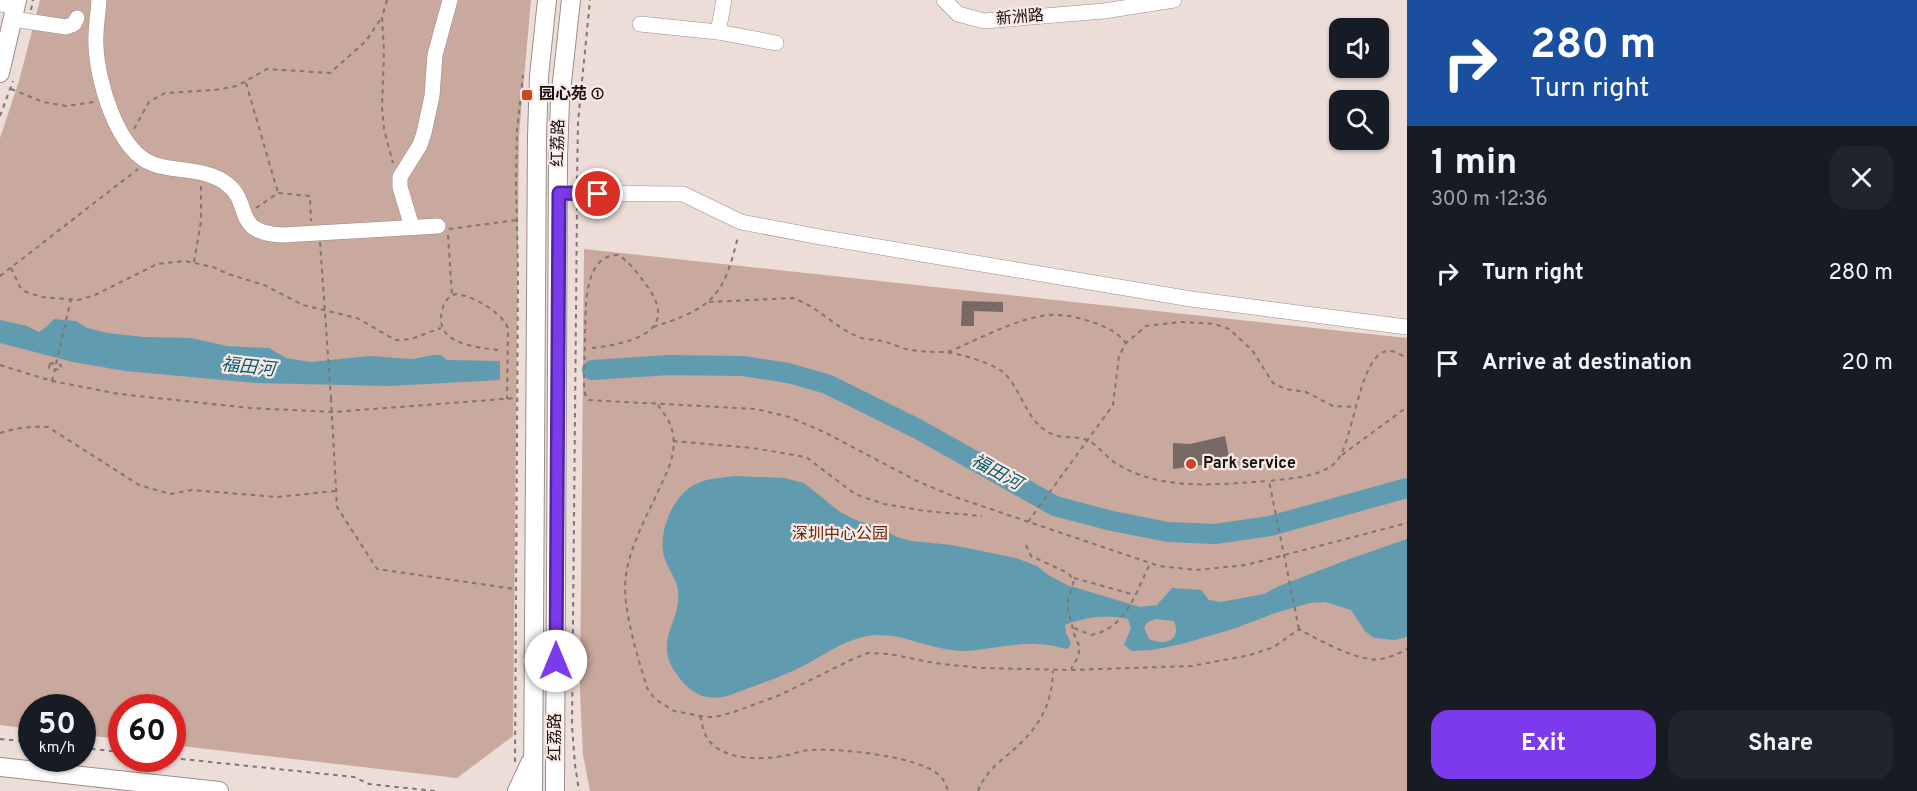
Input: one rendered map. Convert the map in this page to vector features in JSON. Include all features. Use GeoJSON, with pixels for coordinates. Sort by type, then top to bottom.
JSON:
{"type":"FeatureCollection","features":[{"type":"Feature","properties":{"kind":"main road","name":"红荔路"},"geometry":{"type":"LineString","coordinates":[[533,791],[537,136],[539,76],[547,0]]}},
{"type":"Feature","properties":{"kind":"main road","name":"红荔路"},"geometry":{"type":"LineString","coordinates":[[555,791],[568,193],[560,100],[571,0]]}},
{"type":"Feature","properties":{"kind":"main road"},"geometry":{"type":"LineString","coordinates":[[0,73],[13,8]]}},
{"type":"Feature","properties":{"kind":"main road"},"geometry":{"type":"LineString","coordinates":[[556,731],[569,791]]}},
{"type":"Feature","properties":{"kind":"main road"},"geometry":{"type":"LineString","coordinates":[[517,791],[528,770],[533,753]]}},
{"type":"Feature","properties":{"kind":"main road"},"geometry":{"type":"LineString","coordinates":[[0,767],[97,784],[219,791]]}},
{"type":"Feature","properties":{"kind":"street"},"geometry":{"type":"LineString","coordinates":[[99,0],[96,43],[98,67],[109,104],[126,143],[145,161],[218,178],[229,185],[237,196],[244,217],[253,227],[267,234],[316,238],[412,227],[442,227]]}},
{"type":"Feature","properties":{"kind":"street"},"geometry":{"type":"LineString","coordinates":[[412,227],[400,187],[400,177],[424,133],[432,96],[435,55],[450,0]]}},
{"type":"Feature","properties":{"kind":"street"},"geometry":{"type":"LineString","coordinates":[[718,32],[724,0]]}},
{"type":"Feature","properties":{"kind":"street","name":"新洲路"},"geometry":{"type":"LineString","coordinates":[[944,0],[958,14],[984,21],[1104,11],[1174,0]]}},
{"type":"Feature","properties":{"kind":"street"},"geometry":{"type":"LineString","coordinates":[[13,8],[69,27],[77,18]]}},
{"type":"Feature","properties":{"kind":"street"},"geometry":{"type":"LineString","coordinates":[[640,24],[718,32],[776,43]]}},
{"type":"Feature","properties":{"kind":"street"},"geometry":{"type":"LineString","coordinates":[[568,193],[683,194],[741,222],[1191,299],[1407,327]]}},
{"type":"Feature","properties":{"kind":"path"},"geometry":{"type":"LineString","coordinates":[[126,143],[148,102],[165,93],[215,90],[246,82],[267,69],[273,68],[330,74],[366,41],[382,17],[387,0]]}},
{"type":"Feature","properties":{"kind":"path"},"geometry":{"type":"LineString","coordinates":[[579,791],[572,726],[568,193],[578,122],[590,0]]}},
{"type":"Feature","properties":{"kind":"path"},"geometry":{"type":"LineString","coordinates":[[382,17],[384,52],[381,90],[384,129],[394,166],[400,177]]}},
{"type":"Feature","properties":{"kind":"path"},"geometry":{"type":"LineString","coordinates":[[514,767],[518,130],[524,75]]}},
{"type":"Feature","properties":{"kind":"path"},"geometry":{"type":"LineString","coordinates":[[246,82],[278,193]]}},
{"type":"Feature","properties":{"kind":"path"},"geometry":{"type":"LineString","coordinates":[[11,88],[44,102],[66,106],[96,101],[109,104]]}},
{"type":"Feature","properties":{"kind":"path"},"geometry":{"type":"LineString","coordinates":[[0,276],[134,173],[145,161]]}},
{"type":"Feature","properties":{"kind":"path"},"geometry":{"type":"LineString","coordinates":[[194,262],[201,222],[201,174]]}},
{"type":"Feature","properties":{"kind":"path"},"geometry":{"type":"LineString","coordinates":[[244,217],[278,193],[310,196],[333,412],[337,507],[377,569],[515,589]]}},
{"type":"Feature","properties":{"kind":"path"},"geometry":{"type":"LineString","coordinates":[[452,295],[448,236],[442,227],[517,220]]}},
{"type":"Feature","properties":{"kind":"path"},"geometry":{"type":"LineString","coordinates":[[592,348],[633,340],[653,327],[709,302],[726,279],[741,222]]}},
{"type":"Feature","properties":{"kind":"path"},"geometry":{"type":"LineString","coordinates":[[653,327],[658,317],[658,308],[651,291],[622,257],[615,255],[605,259],[595,269],[586,296],[585,394],[589,400],[756,409],[789,417],[824,432],[917,481],[1150,564],[1196,570],[1220,569],[1284,556],[1407,524]]}},
{"type":"Feature","properties":{"kind":"path"},"geometry":{"type":"LineString","coordinates":[[11,268],[20,287],[26,292],[42,297],[78,300],[95,295],[157,264],[194,262],[264,285],[303,305],[357,318],[395,340],[411,339],[441,328]]}},
{"type":"Feature","properties":{"kind":"path"},"geometry":{"type":"LineString","coordinates":[[498,350],[473,347],[457,342],[441,328],[442,307],[452,295],[460,294],[472,298],[494,312],[506,324],[508,328],[507,399]]}},
{"type":"Feature","properties":{"kind":"path"},"geometry":{"type":"LineString","coordinates":[[709,302],[793,298],[806,303],[844,330],[862,338],[880,340],[909,350],[946,353],[1002,371],[1008,376],[1033,418],[1050,434],[1064,439],[1074,437],[1087,440],[1118,465],[1157,479],[1181,483],[1210,485],[1269,481],[1318,472],[1332,465],[1407,407]]}},
{"type":"Feature","properties":{"kind":"path"},"geometry":{"type":"LineString","coordinates":[[56,364],[71,299]]}},
{"type":"Feature","properties":{"kind":"path"},"geometry":{"type":"LineString","coordinates":[[946,353],[1026,320],[1050,315],[1084,319],[1119,333],[1126,343]]}},
{"type":"Feature","properties":{"kind":"path"},"geometry":{"type":"LineString","coordinates":[[1028,522],[1113,405],[1119,356],[1126,343],[1146,326],[1180,322],[1215,324],[1229,329],[1252,350],[1273,383],[1285,389],[1306,392],[1333,406],[1356,407]]}},
{"type":"Feature","properties":{"kind":"path"},"geometry":{"type":"LineString","coordinates":[[1342,455],[1360,387],[1376,359],[1385,351],[1407,358]]}},
{"type":"Feature","properties":{"kind":"path"},"geometry":{"type":"LineString","coordinates":[[50,363],[62,365],[60,370],[55,369],[49,368],[50,363]]}},
{"type":"Feature","properties":{"kind":"path"},"geometry":{"type":"LineString","coordinates":[[0,365],[52,381],[119,394],[181,402],[333,412],[518,398]]}},
{"type":"Feature","properties":{"kind":"path"},"geometry":{"type":"LineString","coordinates":[[52,381],[55,369]]}},
{"type":"Feature","properties":{"kind":"path"},"geometry":{"type":"LineString","coordinates":[[658,405],[670,425],[674,441],[670,467],[638,535],[628,563],[625,597],[647,688],[655,699],[679,712],[700,716],[724,716],[791,690],[868,653],[890,654],[969,667],[1070,670],[1210,664],[1274,647],[1299,629]]}},
{"type":"Feature","properties":{"kind":"path"},"geometry":{"type":"LineString","coordinates":[[0,433],[35,426],[48,427],[139,485],[170,494],[192,490],[277,497],[335,491]]}},
{"type":"Feature","properties":{"kind":"path"},"geometry":{"type":"LineString","coordinates":[[674,441],[753,448],[806,457],[855,494],[875,501],[925,511],[982,516]]}},
{"type":"Feature","properties":{"kind":"path"},"geometry":{"type":"LineString","coordinates":[[1269,481],[1299,629]]}},
{"type":"Feature","properties":{"kind":"path"},"geometry":{"type":"LineString","coordinates":[[1026,545],[1031,556],[1073,577],[1135,595]]}},
{"type":"Feature","properties":{"kind":"path"},"geometry":{"type":"LineString","coordinates":[[1073,626],[1091,635],[1117,624],[1128,611],[1150,564]]}},
{"type":"Feature","properties":{"kind":"path"},"geometry":{"type":"LineString","coordinates":[[1070,670],[1077,659],[1080,648],[1067,604],[1074,584],[1073,577]]}},
{"type":"Feature","properties":{"kind":"path"},"geometry":{"type":"LineString","coordinates":[[1299,629],[1370,659],[1396,655],[1407,649]]}},
{"type":"Feature","properties":{"kind":"path"},"geometry":{"type":"LineString","coordinates":[[978,791],[991,769],[1020,743],[1043,715],[1053,690],[1053,669]]}},
{"type":"Feature","properties":{"kind":"path"},"geometry":{"type":"LineString","coordinates":[[700,716],[709,740],[728,753],[758,758],[814,750],[878,755],[934,771],[943,779],[948,791]]}},
{"type":"Feature","properties":{"kind":"path"},"geometry":{"type":"LineString","coordinates":[[0,739],[18,741]]}},
{"type":"Feature","properties":{"kind":"path"},"geometry":{"type":"LineString","coordinates":[[186,759],[354,777],[369,784],[435,791]]}},
{"type":"Feature","properties":{"kind":"green space"},"geometry":{"type":"Polygon","coordinates":[[[40,0],[531,0],[519,135],[513,736],[457,778],[186,747],[186,694],[108,694],[108,738],[96,736],[96,694],[18,694],[18,727],[0,725],[0,138],[19,81],[40,0]]]}},
{"type":"Feature","properties":{"kind":"green space","name":"深圳中心公园"},"geometry":{"type":"Polygon","coordinates":[[[584,249],[1407,338],[1407,791],[590,791],[583,755],[580,693],[584,249]]]}},
{"type":"Feature","properties":{"kind":"water"},"geometry":{"type":"Polygon","coordinates":[[[54,319],[76,321],[87,328],[108,333],[143,337],[191,338],[227,346],[269,348],[286,358],[311,362],[369,356],[412,359],[434,355],[441,355],[447,360],[500,361],[500,380],[389,386],[257,383],[125,371],[73,362],[0,343],[0,320],[27,326],[39,332],[54,319]]]}},
{"type":"Feature","properties":{"kind":"water"},"geometry":{"type":"Polygon","coordinates":[[[734,476],[784,478],[804,483],[840,512],[858,521],[879,527],[897,537],[1016,558],[1037,566],[1067,585],[1140,607],[1157,605],[1172,588],[1201,590],[1209,600],[1221,602],[1264,594],[1279,586],[1407,539],[1407,637],[1395,640],[1374,638],[1365,631],[1351,610],[1325,602],[1310,603],[1236,628],[1152,650],[1132,651],[1124,645],[1131,628],[1128,619],[1112,617],[1088,618],[1065,625],[1071,643],[1068,649],[1045,644],[1029,644],[957,651],[891,636],[866,636],[833,649],[808,664],[774,679],[732,695],[707,697],[694,692],[670,664],[667,642],[676,612],[678,590],[664,556],[663,536],[673,506],[686,491],[703,481],[734,476]],[[1156,619],[1148,622],[1144,627],[1149,639],[1160,642],[1170,640],[1176,633],[1174,621],[1156,619]]]}},
{"type":"Feature","properties":{"kind":"building"},"geometry":{"type":"Polygon","coordinates":[[[962,301],[1003,302],[1003,312],[974,311],[974,326],[961,326],[962,301]]]}},
{"type":"Feature","properties":{"kind":"building"},"geometry":{"type":"Polygon","coordinates":[[[1225,436],[1229,456],[1202,465],[1173,469],[1173,443],[1190,444],[1225,436]]]}},
{"type":"Feature","properties":{"kind":"waterway","name":"福田河"},"geometry":{"type":"LineString","coordinates":[[592,370],[670,365],[743,366],[788,373],[827,384],[918,429],[1055,506],[1112,521],[1168,532],[1215,534],[1270,526],[1407,488]]}},
{"type":"Feature","properties":{"kind":"place","name":"园心苑 ①"},"geometry":{"type":"Point","coordinates":[527,95]}},
{"type":"Feature","properties":{"kind":"place","name":"Park service"},"geometry":{"type":"Point","coordinates":[1191,464]}},
{"type":"Feature","properties":{"kind":"route"},"geometry":{"type":"LineString","coordinates":[[556,661],[559,193],[598,194]]}}]}
